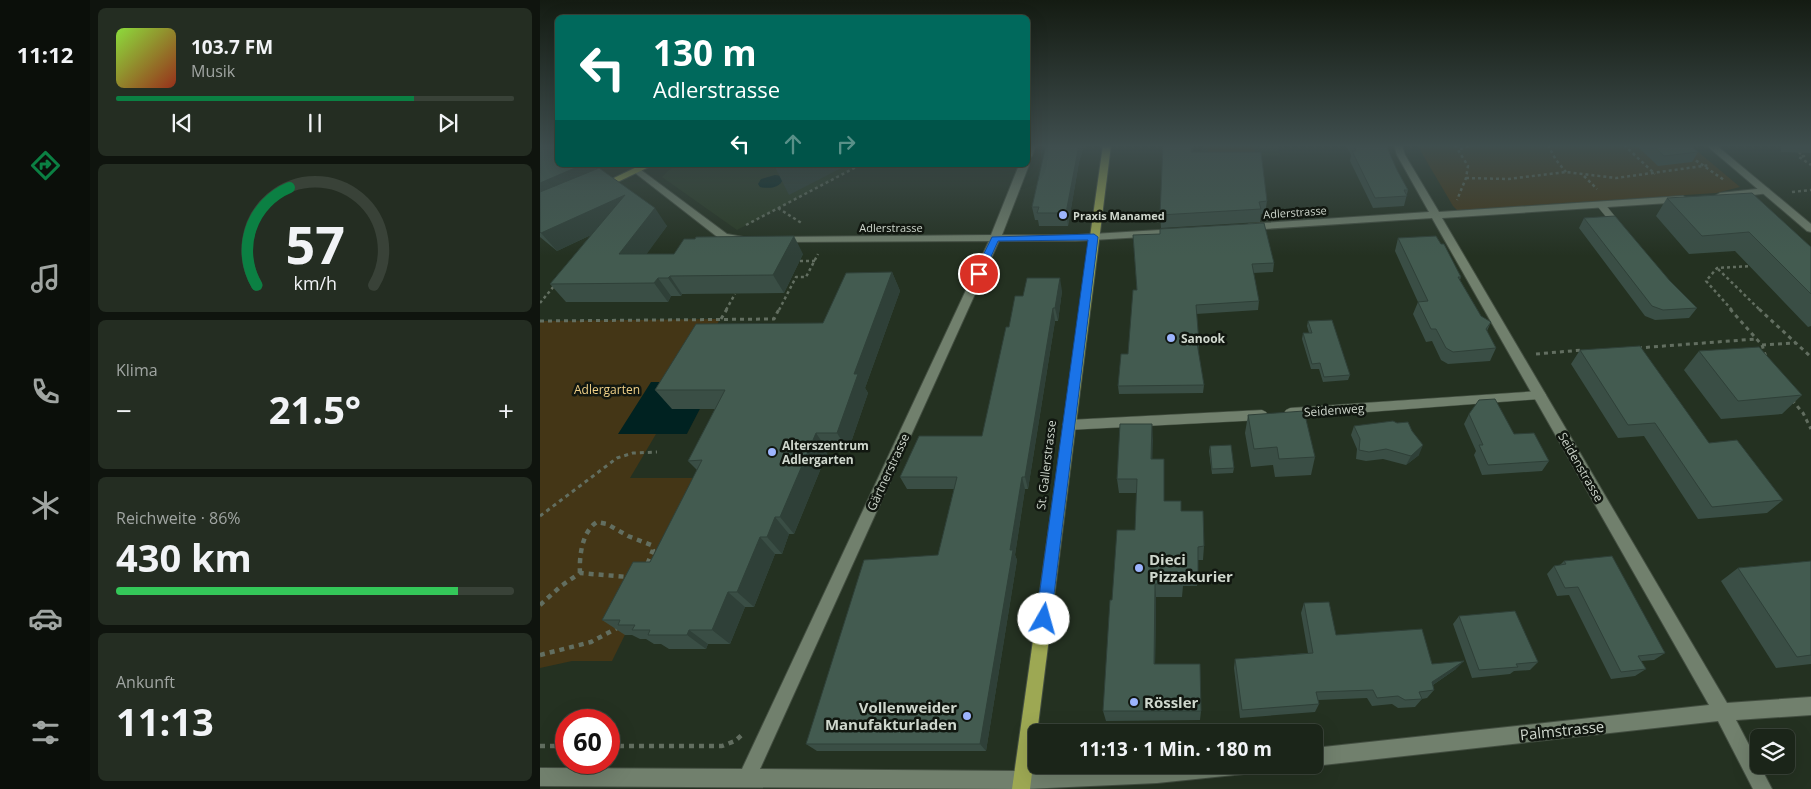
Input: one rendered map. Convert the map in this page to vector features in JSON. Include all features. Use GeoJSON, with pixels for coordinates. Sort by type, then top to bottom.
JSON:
{"type":"FeatureCollection","features":[{"type":"Feature","properties":{"kind":"main road"},"geometry":{"type":"LineString","coordinates":[[593,190],[611,182]]}},
{"type":"Feature","properties":{"kind":"main road","name":"St. Gallerstrasse"},"geometry":{"type":"LineString","coordinates":[[1022,785],[1068,425],[1102,182]]}},
{"type":"Feature","properties":{"kind":"street"},"geometry":{"type":"LineString","coordinates":[[652,182],[724,237],[747,239]]}},
{"type":"Feature","properties":{"kind":"street","name":"Gärtnerstrasse"},"geometry":{"type":"LineString","coordinates":[[747,778],[995,239],[1017,182]]}},
{"type":"Feature","properties":{"kind":"street","name":"Seidenstrasse"},"geometry":{"type":"LineString","coordinates":[[1417,182],[1723,712],[1763,789]]}},
{"type":"Feature","properties":{"kind":"street"},"geometry":{"type":"LineString","coordinates":[[1755,182],[1811,228]]}},
{"type":"Feature","properties":{"kind":"street"},"geometry":{"type":"LineString","coordinates":[[1709,197],[1766,191]]}},
{"type":"Feature","properties":{"kind":"street","name":"Adlerstrasse"},"geometry":{"type":"LineString","coordinates":[[1237,228],[1696,198]]}},
{"type":"Feature","properties":{"kind":"street","name":"Adlerstrasse"},"geometry":{"type":"LineString","coordinates":[[766,239],[995,239],[1094,237],[1189,231]]}},
{"type":"Feature","properties":{"kind":"street","name":"Palmstrasse"},"geometry":{"type":"LineString","coordinates":[[1323,756],[1723,712],[1811,706]]}},
{"type":"Feature","properties":{"kind":"street"},"geometry":{"type":"LineString","coordinates":[[540,777],[747,778],[1022,785],[1157,774]]}},
{"type":"Feature","properties":{"kind":"lane"},"geometry":{"type":"LineString","coordinates":[[1601,205],[1625,234]]}},
{"type":"Feature","properties":{"kind":"lane","name":"Seidenweg"},"geometry":{"type":"LineString","coordinates":[[1068,425],[1275,414],[1540,395]]}},
{"type":"Feature","properties":{"kind":"path"},"geometry":{"type":"LineString","coordinates":[[724,237],[828,182]]}},
{"type":"Feature","properties":{"kind":"path"},"geometry":{"type":"LineString","coordinates":[[1457,202],[1465,182]]}},
{"type":"Feature","properties":{"kind":"path"},"geometry":{"type":"LineString","coordinates":[[1726,182],[1741,194]]}},
{"type":"Feature","properties":{"kind":"path"},"geometry":{"type":"LineString","coordinates":[[1792,192],[1811,190]]}},
{"type":"Feature","properties":{"kind":"path"},"geometry":{"type":"LineString","coordinates":[[540,321],[774,319],[796,277],[806,277],[819,251],[811,230],[778,208]]}},
{"type":"Feature","properties":{"kind":"path"},"geometry":{"type":"LineString","coordinates":[[818,253],[828,253]]}},
{"type":"Feature","properties":{"kind":"path"},"geometry":{"type":"LineString","coordinates":[[800,261],[814,261]]}},
{"type":"Feature","properties":{"kind":"path"},"geometry":{"type":"LineString","coordinates":[[1757,265],[1717,268],[1706,281],[1762,345],[1768,361]]}},
{"type":"Feature","properties":{"kind":"path"},"geometry":{"type":"LineString","coordinates":[[1717,268],[1782,332],[1811,357]]}},
{"type":"Feature","properties":{"kind":"path"},"geometry":{"type":"LineString","coordinates":[[540,303],[557,282]]}},
{"type":"Feature","properties":{"kind":"path"},"geometry":{"type":"LineString","coordinates":[[720,319],[735,294]]}},
{"type":"Feature","properties":{"kind":"path"},"geometry":{"type":"LineString","coordinates":[[1638,356],[1633,349],[1757,339]]}},
{"type":"Feature","properties":{"kind":"path"},"geometry":{"type":"LineString","coordinates":[[1731,341],[1737,348]]}},
{"type":"Feature","properties":{"kind":"path"},"geometry":{"type":"LineString","coordinates":[[1762,345],[1797,343]]}},
{"type":"Feature","properties":{"kind":"path"},"geometry":{"type":"LineString","coordinates":[[1517,355],[1591,350]]}},
{"type":"Feature","properties":{"kind":"path"},"geometry":{"type":"LineString","coordinates":[[1791,399],[1803,413],[1811,429]]}},
{"type":"Feature","properties":{"kind":"path"},"geometry":{"type":"LineString","coordinates":[[540,516],[617,458],[633,453],[657,452]]}},
{"type":"Feature","properties":{"kind":"path"},"geometry":{"type":"LineString","coordinates":[[580,574],[579,558],[587,532],[592,525],[601,522],[612,525],[625,535],[651,545],[653,550],[645,570]]}},
{"type":"Feature","properties":{"kind":"path"},"geometry":{"type":"LineString","coordinates":[[540,605],[561,586],[580,574],[634,579]]}},
{"type":"Feature","properties":{"kind":"path"},"geometry":{"type":"LineString","coordinates":[[540,655],[566,650],[595,641],[611,633],[623,622]]}},
{"type":"Feature","properties":{"kind":"path"},"geometry":{"type":"LineString","coordinates":[[620,746],[722,746],[735,741],[746,731]]}},
{"type":"Feature","properties":{"kind":"path"},"geometry":{"type":"LineString","coordinates":[[540,746],[555,746]]}},
{"type":"Feature","properties":{"kind":"shaded area"},"geometry":{"type":"Polygon","coordinates":[[[669,182],[828,182],[737,230],[669,182]]]}},
{"type":"Feature","properties":{"kind":"green space"},"geometry":{"type":"Polygon","coordinates":[[[1439,182],[1734,182],[1740,187],[1716,193],[1457,210],[1439,182]]]}},
{"type":"Feature","properties":{"kind":"green space","name":"Adlergarten"},"geometry":{"type":"Polygon","coordinates":[[[720,319],[672,408],[700,409],[687,434],[656,434],[630,478],[718,478],[653,578],[612,661],[572,661],[540,668],[540,321],[720,319]]]}},
{"type":"Feature","properties":{"kind":"water"},"geometry":{"type":"Polygon","coordinates":[[[759,182],[782,182],[770,188],[760,187],[758,184],[759,182]]]}},
{"type":"Feature","properties":{"kind":"water"},"geometry":{"type":"Polygon","coordinates":[[[651,382],[687,382],[672,409],[700,409],[687,434],[618,434],[651,382]]]}},
{"type":"Feature","properties":{"kind":"building"},"geometry":{"type":"Polygon","coordinates":[[[565,182],[618,182],[655,208],[619,254],[674,254],[684,239],[695,239],[696,237],[794,236],[773,275],[670,276],[668,278],[658,278],[654,283],[550,284],[625,195],[541,233],[540,192],[565,182]]]}},
{"type":"Feature","properties":{"kind":"building"},"geometry":{"type":"Polygon","coordinates":[[[1038,182],[1072,182],[1066,213],[1037,213],[1039,207],[1032,207],[1038,182]]]}},
{"type":"Feature","properties":{"kind":"building"},"geometry":{"type":"Polygon","coordinates":[[[1161,182],[1265,182],[1267,201],[1259,202],[1261,209],[1160,215],[1161,182]]]}},
{"type":"Feature","properties":{"kind":"building"},"geometry":{"type":"Polygon","coordinates":[[[1367,182],[1404,182],[1408,190],[1404,190],[1407,196],[1375,198],[1367,182]]]}},
{"type":"Feature","properties":{"kind":"building"},"geometry":{"type":"Polygon","coordinates":[[[1752,193],[1811,247],[1811,294],[1749,232],[1702,236],[1667,198],[1752,193]]]}},
{"type":"Feature","properties":{"kind":"building"},"geometry":{"type":"Polygon","coordinates":[[[1615,216],[1670,281],[1697,308],[1663,310],[1652,306],[1584,218],[1615,216]]]}},
{"type":"Feature","properties":{"kind":"building"},"geometry":{"type":"Polygon","coordinates":[[[1264,223],[1274,263],[1252,264],[1259,301],[1196,305],[1199,343],[1197,343],[1204,385],[1118,386],[1121,354],[1128,354],[1133,290],[1137,290],[1133,235],[1160,234],[1160,229],[1264,223]]]}},
{"type":"Feature","properties":{"kind":"building"},"geometry":{"type":"Polygon","coordinates":[[[1436,236],[1441,244],[1444,244],[1461,277],[1458,277],[1481,316],[1491,322],[1486,329],[1496,348],[1453,352],[1446,348],[1436,329],[1431,329],[1418,302],[1428,301],[1398,238],[1436,236]]]}},
{"type":"Feature","properties":{"kind":"building","name":"Alterszentrum Adlergarten"},"geometry":{"type":"Polygon","coordinates":[[[892,272],[854,374],[858,374],[837,433],[816,433],[780,517],[775,517],[767,537],[760,537],[737,592],[728,592],[712,630],[689,630],[687,635],[648,635],[650,630],[632,630],[635,625],[618,625],[620,620],[602,620],[633,562],[650,562],[702,460],[688,461],[725,390],[655,390],[696,324],[823,323],[846,273],[892,272]]]}},
{"type":"Feature","properties":{"kind":"building"},"geometry":{"type":"Polygon","coordinates":[[[1027,278],[1060,278],[1055,308],[1053,308],[1025,477],[1022,477],[1010,550],[1013,550],[980,744],[806,744],[864,560],[938,555],[957,477],[900,477],[919,436],[982,436],[1006,327],[1009,327],[1015,296],[1023,296],[1027,278]]]}},
{"type":"Feature","properties":{"kind":"building"},"geometry":{"type":"Polygon","coordinates":[[[1332,320],[1350,375],[1324,377],[1320,363],[1312,364],[1303,333],[1312,333],[1308,321],[1332,320]]]}},
{"type":"Feature","properties":{"kind":"building"},"geometry":{"type":"Polygon","coordinates":[[[1640,346],[1709,443],[1737,440],[1783,500],[1712,507],[1655,423],[1628,425],[1580,350],[1640,346]]]}},
{"type":"Feature","properties":{"kind":"building"},"geometry":{"type":"Polygon","coordinates":[[[1759,347],[1802,395],[1738,401],[1699,351],[1759,347]]]}},
{"type":"Feature","properties":{"kind":"building"},"geometry":{"type":"Polygon","coordinates":[[[1495,399],[1514,434],[1534,433],[1549,461],[1488,465],[1479,445],[1483,445],[1469,414],[1479,400],[1495,399]]]}},
{"type":"Feature","properties":{"kind":"building"},"geometry":{"type":"Polygon","coordinates":[[[1304,411],[1315,457],[1279,459],[1277,447],[1254,449],[1248,415],[1304,411]]]}},
{"type":"Feature","properties":{"kind":"building"},"geometry":{"type":"Polygon","coordinates":[[[1393,421],[1397,423],[1408,422],[1412,431],[1423,445],[1411,456],[1386,449],[1369,452],[1359,450],[1360,439],[1354,426],[1393,421]]]}},
{"type":"Feature","properties":{"kind":"building"},"geometry":{"type":"Polygon","coordinates":[[[1120,424],[1152,424],[1151,459],[1164,459],[1164,501],[1181,501],[1181,511],[1203,511],[1204,546],[1198,547],[1198,573],[1183,573],[1183,584],[1155,584],[1154,664],[1200,664],[1201,711],[1103,711],[1110,600],[1112,600],[1117,530],[1135,530],[1137,479],[1117,479],[1120,424]]]}},
{"type":"Feature","properties":{"kind":"building"},"geometry":{"type":"Polygon","coordinates":[[[1231,445],[1234,468],[1212,469],[1210,446],[1231,445]]]}},
{"type":"Feature","properties":{"kind":"building"},"geometry":{"type":"Polygon","coordinates":[[[1612,556],[1665,653],[1638,656],[1646,669],[1621,672],[1578,587],[1565,588],[1554,566],[1566,564],[1564,561],[1612,556]]]}},
{"type":"Feature","properties":{"kind":"building"},"geometry":{"type":"Polygon","coordinates":[[[1811,561],[1811,655],[1797,657],[1738,568],[1811,561]]]}},
{"type":"Feature","properties":{"kind":"building"},"geometry":{"type":"Polygon","coordinates":[[[1329,602],[1336,635],[1422,629],[1432,664],[1464,661],[1432,682],[1434,690],[1419,692],[1422,699],[1405,700],[1398,696],[1377,698],[1373,690],[1316,692],[1319,704],[1242,710],[1235,659],[1313,653],[1304,603],[1329,602]]]}},
{"type":"Feature","properties":{"kind":"building"},"geometry":{"type":"Polygon","coordinates":[[[1515,611],[1538,662],[1516,664],[1518,667],[1479,670],[1459,616],[1515,611]]]}},
{"type":"Feature","properties":{"kind":"place","name":"Praxis Manamed"},"geometry":{"type":"Point","coordinates":[1063,215]}},
{"type":"Feature","properties":{"kind":"place","name":"Sanook"},"geometry":{"type":"Point","coordinates":[1171,338]}},
{"type":"Feature","properties":{"kind":"place","name":"Alterszentrum Adlergarten"},"geometry":{"type":"Point","coordinates":[772,452]}},
{"type":"Feature","properties":{"kind":"place","name":"Dieci Pizzakurier"},"geometry":{"type":"Point","coordinates":[1139,568]}},
{"type":"Feature","properties":{"kind":"place","name":"Rössler"},"geometry":{"type":"Point","coordinates":[1134,702]}},
{"type":"Feature","properties":{"kind":"place","name":"Vollenweider Manufakturladen"},"geometry":{"type":"Point","coordinates":[967,716]}},
{"type":"Feature","properties":{"kind":"route"},"geometry":{"type":"LineString","coordinates":[[979,274],[995,239],[1094,237],[1044,619]]}}]}
